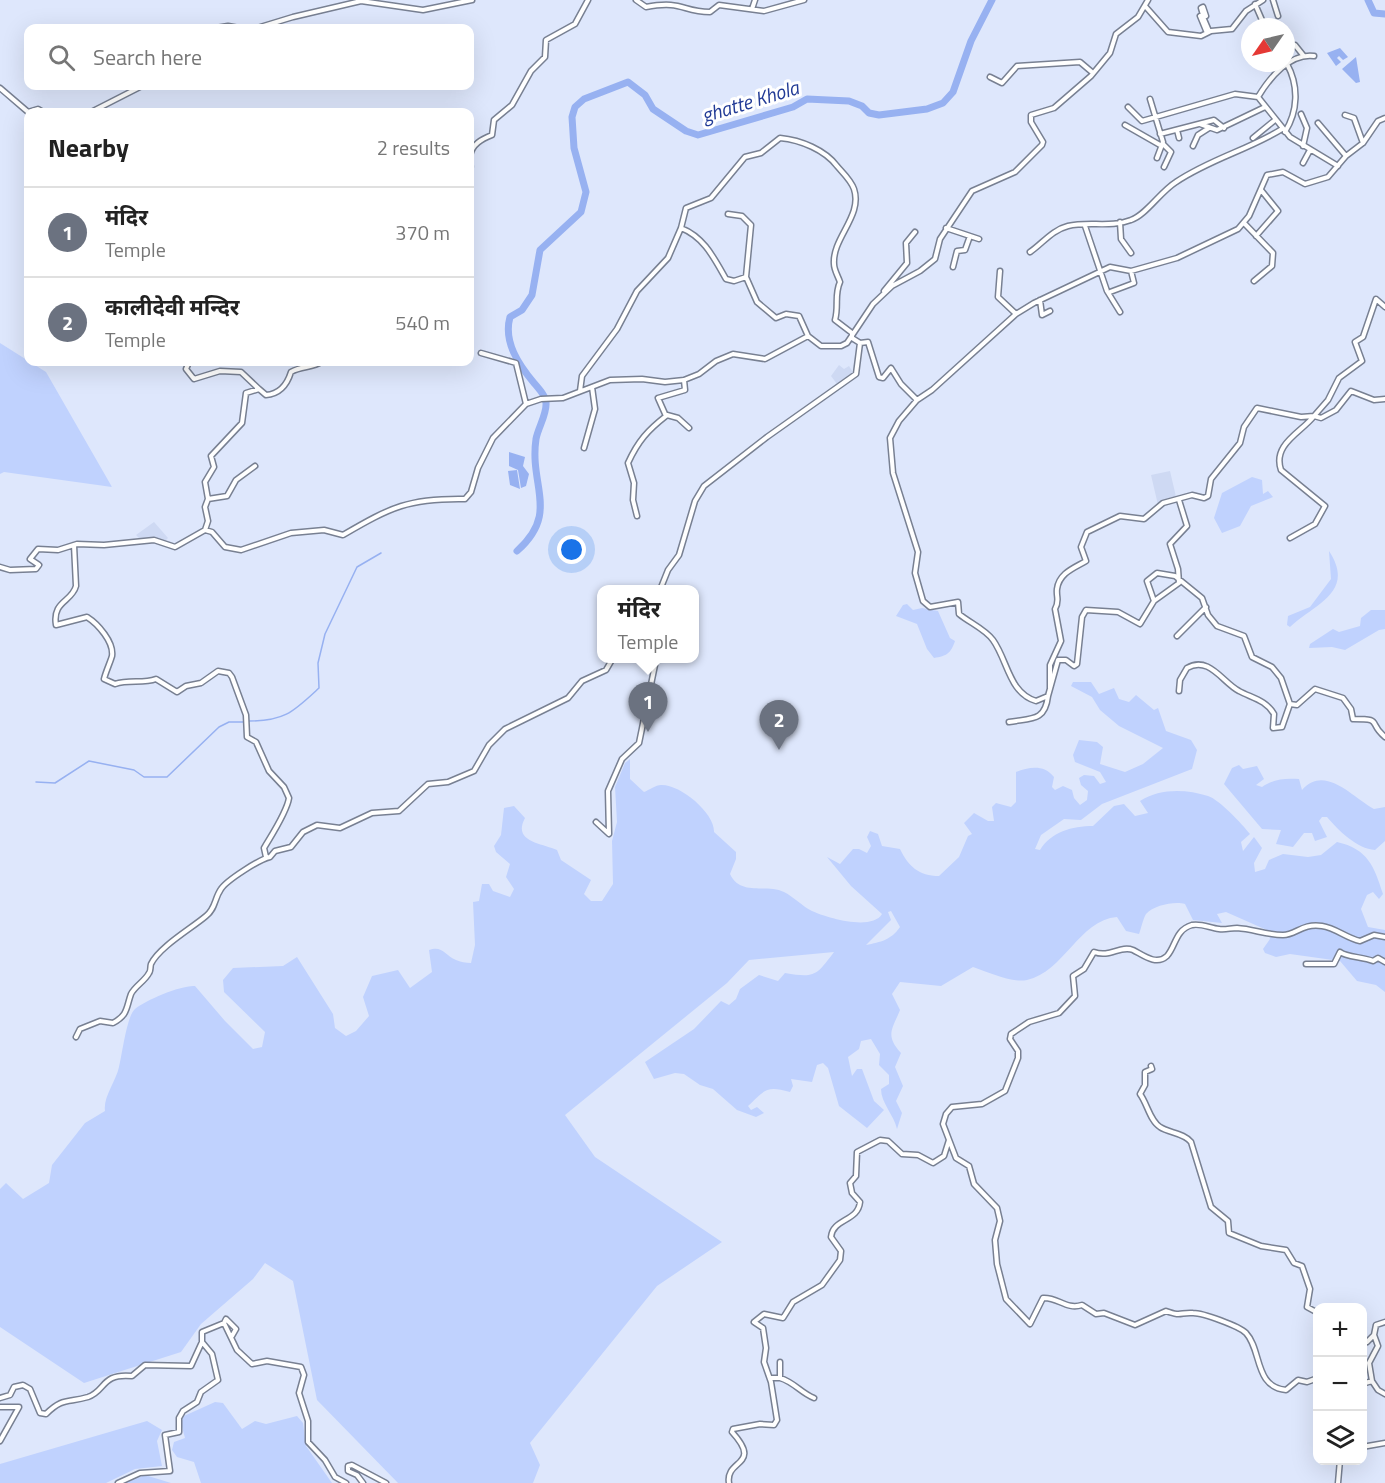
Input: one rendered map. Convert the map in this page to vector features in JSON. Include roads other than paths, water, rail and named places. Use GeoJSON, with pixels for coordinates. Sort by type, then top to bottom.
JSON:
{"type":"FeatureCollection","features":[{"type":"Feature","properties":{"kind":"street"},"geometry":{"type":"LineString","coordinates":[[269,24],[293,16],[361,1],[423,10],[472,0]]}},
{"type":"Feature","properties":{"kind":"street"},"geometry":{"type":"LineString","coordinates":[[474,147],[477,141],[492,135],[494,120],[512,105],[531,71],[545,57],[546,40],[575,24],[588,0]]}},
{"type":"Feature","properties":{"kind":"street"},"geometry":{"type":"LineString","coordinates":[[636,0],[646,7],[662,0],[681,1],[700,12],[710,12],[719,4],[764,11],[804,0]]}},
{"type":"Feature","properties":{"kind":"street"},"geometry":{"type":"LineString","coordinates":[[752,9],[754,0]]}},
{"type":"Feature","properties":{"kind":"street"},"geometry":{"type":"LineString","coordinates":[[728,214],[742,216],[751,225],[746,277],[753,294],[765,311],[776,318],[786,314],[799,316],[808,336],[820,346],[841,346],[852,338],[867,310],[892,286],[920,271],[935,259],[938,243],[946,228],[972,191],[1015,172],[1043,144],[1031,122],[1031,115],[1049,111],[1094,73],[1110,53],[1116,34],[1138,16],[1148,0]]}},
{"type":"Feature","properties":{"kind":"street"},"geometry":{"type":"LineString","coordinates":[[1145,6],[1168,32],[1197,36],[1232,28],[1255,4],[1263,0]]}},
{"type":"Feature","properties":{"kind":"street"},"geometry":{"type":"LineString","coordinates":[[1273,0],[1278,16]]}},
{"type":"Feature","properties":{"kind":"street"},"geometry":{"type":"LineString","coordinates":[[1255,4],[1261,18]]}},
{"type":"Feature","properties":{"kind":"street"},"geometry":{"type":"LineString","coordinates":[[1203,7],[1206,16],[1203,17],[1208,32],[1200,16],[1203,15],[1201,8],[1203,7]]}},
{"type":"Feature","properties":{"kind":"street"},"geometry":{"type":"LineString","coordinates":[[1295,45],[1303,55]]}},
{"type":"Feature","properties":{"kind":"street"},"geometry":{"type":"LineString","coordinates":[[1295,60],[1303,55],[1314,56]]}},
{"type":"Feature","properties":{"kind":"street"},"geometry":{"type":"LineString","coordinates":[[990,77],[1002,83],[1017,66],[1049,62],[1080,62],[1094,73]]}},
{"type":"Feature","properties":{"kind":"street"},"geometry":{"type":"LineString","coordinates":[[1258,97],[1268,81],[1278,72]]}},
{"type":"Feature","properties":{"kind":"street"},"geometry":{"type":"LineString","coordinates":[[1030,252],[1064,227],[1132,220],[1149,207],[1159,194],[1210,161],[1245,149],[1284,130],[1294,115],[1296,92],[1290,72]]}},
{"type":"Feature","properties":{"kind":"street"},"geometry":{"type":"LineString","coordinates":[[0,88],[24,108]]}},
{"type":"Feature","properties":{"kind":"street"},"geometry":{"type":"LineString","coordinates":[[99,108],[134,90]]}},
{"type":"Feature","properties":{"kind":"street"},"geometry":{"type":"LineString","coordinates":[[1128,107],[1142,122],[1235,94],[1258,97],[1284,130],[1303,146],[1338,166]]}},
{"type":"Feature","properties":{"kind":"street"},"geometry":{"type":"LineString","coordinates":[[1150,99],[1160,134],[1161,145],[1157,158]]}},
{"type":"Feature","properties":{"kind":"street"},"geometry":{"type":"LineString","coordinates":[[1200,124],[1217,130],[1265,107]]}},
{"type":"Feature","properties":{"kind":"street"},"geometry":{"type":"LineString","coordinates":[[1301,114],[1307,128],[1303,146]]}},
{"type":"Feature","properties":{"kind":"street"},"geometry":{"type":"LineString","coordinates":[[1345,116],[1354,118],[1363,143]]}},
{"type":"Feature","properties":{"kind":"street"},"geometry":{"type":"LineString","coordinates":[[1049,694],[1036,701],[1022,694],[993,640],[959,614],[958,602],[930,607],[923,601],[915,573],[918,552],[893,473],[890,438],[916,400],[932,390],[1016,314],[1110,267],[1131,271],[1202,249],[1244,223],[1261,190],[1264,179],[1271,173],[1283,172],[1299,183],[1310,184],[1328,177],[1346,156],[1363,143],[1378,121],[1385,118]]}},
{"type":"Feature","properties":{"kind":"street"},"geometry":{"type":"LineString","coordinates":[[1160,134],[1214,120],[1224,128]]}},
{"type":"Feature","properties":{"kind":"street"},"geometry":{"type":"LineString","coordinates":[[1253,138],[1275,120]]}},
{"type":"Feature","properties":{"kind":"street"},"geometry":{"type":"LineString","coordinates":[[1318,123],[1346,156]]}},
{"type":"Feature","properties":{"kind":"street"},"geometry":{"type":"LineString","coordinates":[[1125,125],[1172,152],[1164,167]]}},
{"type":"Feature","properties":{"kind":"street"},"geometry":{"type":"LineString","coordinates":[[1193,146],[1198,135],[1209,128]]}},
{"type":"Feature","properties":{"kind":"street"},"geometry":{"type":"LineString","coordinates":[[1177,130],[1179,138]]}},
{"type":"Feature","properties":{"kind":"street"},"geometry":{"type":"LineString","coordinates":[[580,391],[582,376],[617,329],[638,291],[668,258],[681,228],[686,208],[711,198],[745,157],[761,153],[780,138],[792,139],[829,155],[853,186],[855,193],[846,232],[836,248],[834,265],[840,282],[835,295],[838,310],[835,320],[852,333],[852,338],[860,343],[868,342],[879,377],[883,378],[891,368],[901,384],[916,400]]}},
{"type":"Feature","properties":{"kind":"street"},"geometry":{"type":"LineString","coordinates":[[1303,163],[1310,150]]}},
{"type":"Feature","properties":{"kind":"street"},"geometry":{"type":"LineString","coordinates":[[1256,236],[1278,211],[1261,190]]}},
{"type":"Feature","properties":{"kind":"street"},"geometry":{"type":"LineString","coordinates":[[1120,222],[1121,239],[1131,253]]}},
{"type":"Feature","properties":{"kind":"street"},"geometry":{"type":"LineString","coordinates":[[1244,223],[1273,253],[1273,264],[1254,281]]}},
{"type":"Feature","properties":{"kind":"street"},"geometry":{"type":"LineString","coordinates":[[1085,226],[1107,291],[1110,292],[1120,312]]}},
{"type":"Feature","properties":{"kind":"street"},"geometry":{"type":"LineString","coordinates":[[681,228],[696,234],[710,251],[726,279],[734,281],[746,277]]}},
{"type":"Feature","properties":{"kind":"street"},"geometry":{"type":"LineString","coordinates":[[946,228],[979,239]]}},
{"type":"Feature","properties":{"kind":"street"},"geometry":{"type":"LineString","coordinates":[[878,299],[907,263],[906,243],[915,232]]}},
{"type":"Feature","properties":{"kind":"street"},"geometry":{"type":"LineString","coordinates":[[953,267],[957,251],[965,250],[969,236]]}},
{"type":"Feature","properties":{"kind":"street"},"geometry":{"type":"LineString","coordinates":[[1000,271],[998,297],[1016,314]]}},
{"type":"Feature","properties":{"kind":"street"},"geometry":{"type":"LineString","coordinates":[[1110,292],[1134,283],[1131,271]]}},
{"type":"Feature","properties":{"kind":"street"},"geometry":{"type":"LineString","coordinates":[[1040,300],[1042,315],[1050,311]]}},
{"type":"Feature","properties":{"kind":"street"},"geometry":{"type":"LineString","coordinates":[[1290,538],[1315,524],[1326,506],[1296,480],[1285,476],[1279,465],[1285,441],[1314,416],[1328,400],[1339,378],[1362,361],[1355,342],[1363,337],[1377,300],[1385,307]]}},
{"type":"Feature","properties":{"kind":"street"},"geometry":{"type":"LineString","coordinates":[[205,530],[212,532],[225,547],[241,550],[291,533],[324,530],[334,535],[344,535],[377,514],[410,501],[465,499],[471,492],[478,468],[493,438],[526,404],[542,399],[555,399],[610,380],[642,379],[665,382],[684,380],[733,354],[765,359],[789,344],[808,336]]}},
{"type":"Feature","properties":{"kind":"street"},"geometry":{"type":"LineString","coordinates":[[662,585],[668,570],[679,555],[695,501],[704,486],[767,437],[856,374],[860,343]]}},
{"type":"Feature","properties":{"kind":"street"},"geometry":{"type":"LineString","coordinates":[[481,353],[516,363],[526,404]]}},
{"type":"Feature","properties":{"kind":"street"},"geometry":{"type":"LineString","coordinates":[[187,366],[186,369],[194,379],[220,371],[241,372],[266,395],[275,394],[288,383],[291,372],[300,366]]}},
{"type":"Feature","properties":{"kind":"street"},"geometry":{"type":"LineString","coordinates":[[684,380],[685,390],[658,398],[667,415],[676,417],[688,428]]}},
{"type":"Feature","properties":{"kind":"street"},"geometry":{"type":"LineString","coordinates":[[584,448],[595,409],[592,387]]}},
{"type":"Feature","properties":{"kind":"street"},"geometry":{"type":"LineString","coordinates":[[0,567],[10,570],[36,569],[39,565],[30,559],[38,549],[58,550],[74,545],[154,540],[175,547],[205,530],[208,521],[205,507],[208,499],[205,482],[214,467],[211,456],[242,423],[246,393],[260,390]]}},
{"type":"Feature","properties":{"kind":"street"},"geometry":{"type":"LineString","coordinates":[[1049,694],[1050,665],[1062,641],[1055,609],[1059,603],[1057,589],[1064,574],[1086,561],[1082,547],[1087,532],[1120,516],[1144,519],[1163,503],[1192,495],[1204,498],[1208,496],[1211,479],[1240,443],[1244,427],[1257,408],[1301,417],[1321,418],[1336,410],[1351,391],[1374,400],[1385,399]]}},
{"type":"Feature","properties":{"kind":"street"},"geometry":{"type":"LineString","coordinates":[[637,516],[633,500],[634,483],[628,463],[640,438],[667,415]]}},
{"type":"Feature","properties":{"kind":"street"},"geometry":{"type":"LineString","coordinates":[[208,499],[227,496],[236,480],[255,466]]}},
{"type":"Feature","properties":{"kind":"street"},"geometry":{"type":"LineString","coordinates":[[1009,722],[1041,716],[1046,710],[1058,660],[1066,660],[1074,666],[1077,664],[1082,616],[1086,610],[1118,612],[1140,624],[1155,602],[1179,583],[1171,541],[1187,526],[1179,500]]}},
{"type":"Feature","properties":{"kind":"street"},"geometry":{"type":"LineString","coordinates":[[74,545],[75,591],[58,606],[55,621],[56,625],[87,617],[99,628],[109,641],[112,654],[104,679],[116,684],[124,681],[148,682],[156,679],[177,692],[186,686],[201,683],[219,671],[229,673],[232,677],[246,715],[247,737],[256,742],[269,771],[284,787],[289,798],[284,815],[264,848],[266,858]]}},
{"type":"Feature","properties":{"kind":"street"},"geometry":{"type":"LineString","coordinates":[[1155,602],[1147,584],[1150,577],[1157,573],[1170,574],[1178,579],[1202,598],[1208,615],[1217,626],[1244,636],[1252,657],[1272,667],[1281,678],[1290,704],[1282,727],[1273,728],[1274,714],[1266,704],[1237,691],[1220,674],[1199,665],[1187,668],[1180,680],[1179,691]]}},
{"type":"Feature","properties":{"kind":"street"},"geometry":{"type":"LineString","coordinates":[[1177,636],[1206,607]]}},
{"type":"Feature","properties":{"kind":"street"},"geometry":{"type":"LineString","coordinates":[[76,1037],[80,1029],[100,1021],[113,1023],[124,1017],[129,1009],[132,993],[149,974],[153,962],[167,946],[216,907],[221,888],[275,851],[291,847],[303,832],[317,825],[335,829],[372,813],[399,811],[428,784],[448,782],[477,770],[489,746],[505,729],[568,698],[582,681],[606,670],[610,663]]}},
{"type":"Feature","properties":{"kind":"street"},"geometry":{"type":"LineString","coordinates":[[596,822],[609,834],[608,791],[622,759],[639,743],[655,665],[646,663]]}},
{"type":"Feature","properties":{"kind":"street"},"geometry":{"type":"LineString","coordinates":[[1290,704],[1297,705],[1316,689],[1338,695],[1349,705],[1353,718],[1368,717],[1374,720],[1385,737]]}},
{"type":"Feature","properties":{"kind":"street"},"geometry":{"type":"LineString","coordinates":[[1313,1381],[1298,1380],[1286,1390],[1277,1389],[1259,1367],[1254,1347],[1244,1331],[1193,1312],[1179,1316],[1166,1311],[1135,1325],[1104,1313],[1096,1314],[1083,1305],[1069,1308],[1043,1298],[1030,1324],[1006,1299],[1000,1281],[996,1240],[1000,1221],[996,1208],[974,1184],[969,1166],[956,1158],[943,1124],[951,1107],[982,1104],[1005,1091],[1018,1058],[1018,1051],[1010,1039],[1011,1034],[1029,1022],[1059,1013],[1075,996],[1073,976],[1084,969],[1094,952],[1112,954],[1121,949],[1134,950],[1151,960],[1161,960],[1168,955],[1176,936],[1185,929],[1201,924],[1222,930],[1238,928],[1287,935],[1307,925],[1320,925],[1360,941],[1374,936],[1385,937]]}},
{"type":"Feature","properties":{"kind":"street"},"geometry":{"type":"LineString","coordinates":[[1306,964],[1334,964],[1340,952],[1385,962]]}},
{"type":"Feature","properties":{"kind":"street"},"geometry":{"type":"LineString","coordinates":[[1151,1066],[1152,1069],[1145,1072],[1145,1085],[1140,1094],[1162,1129],[1187,1137],[1191,1142],[1198,1173],[1211,1207],[1228,1221],[1229,1233],[1261,1246],[1286,1250],[1294,1263],[1302,1266],[1310,1289],[1307,1307],[1313,1311]]}},
{"type":"Feature","properties":{"kind":"street"},"geometry":{"type":"LineString","coordinates":[[729,1483],[730,1474],[743,1460],[745,1452],[745,1446],[732,1432],[733,1429],[760,1424],[774,1425],[777,1420],[770,1378],[764,1362],[766,1348],[763,1328],[754,1322],[764,1314],[783,1318],[793,1302],[822,1285],[840,1260],[841,1251],[831,1237],[832,1230],[837,1224],[849,1220],[859,1210],[860,1202],[852,1192],[850,1183],[856,1176],[857,1152],[880,1140],[888,1141],[902,1154],[918,1155],[933,1163],[944,1156],[949,1142],[948,1135]]}},
{"type":"Feature","properties":{"kind":"street"},"geometry":{"type":"LineString","coordinates":[[1385,1322],[1376,1325],[1374,1335],[1378,1346],[1370,1363],[1372,1381],[1378,1390],[1385,1394]]}},
{"type":"Feature","properties":{"kind":"street"},"geometry":{"type":"LineString","coordinates":[[0,1398],[6,1397],[14,1387],[23,1384],[30,1389],[40,1413],[46,1414],[55,1404],[88,1397],[115,1376],[132,1376],[145,1365],[191,1366],[202,1342],[204,1330],[224,1323],[237,1350],[252,1364],[267,1361],[301,1367],[304,1375],[299,1393],[308,1421],[308,1442],[324,1459],[336,1479],[346,1483]]}},
{"type":"Feature","properties":{"kind":"street"},"geometry":{"type":"LineString","coordinates":[[1367,1341],[1374,1335]]}},
{"type":"Feature","properties":{"kind":"street"},"geometry":{"type":"LineString","coordinates":[[118,1483],[140,1473],[170,1471],[165,1435],[179,1432],[179,1418],[183,1410],[197,1402],[201,1392],[218,1380],[212,1354],[202,1342]]}},
{"type":"Feature","properties":{"kind":"street"},"geometry":{"type":"LineString","coordinates":[[780,1362],[780,1378]]}},
{"type":"Feature","properties":{"kind":"street"},"geometry":{"type":"LineString","coordinates":[[770,1378],[780,1378],[793,1383],[799,1391],[814,1398]]}},
{"type":"Feature","properties":{"kind":"street"},"geometry":{"type":"LineString","coordinates":[[1367,1382],[1372,1381]]}},
{"type":"Feature","properties":{"kind":"street"},"geometry":{"type":"LineString","coordinates":[[0,1407],[19,1407],[0,1441]]}},
{"type":"Feature","properties":{"kind":"street"},"geometry":{"type":"LineString","coordinates":[[1367,1446],[1385,1443]]}},
{"type":"Feature","properties":{"kind":"street"},"geometry":{"type":"LineString","coordinates":[[363,1483],[357,1475],[348,1471],[348,1466],[352,1465],[386,1483]]}},
{"type":"Feature","properties":{"kind":"street"},"geometry":{"type":"LineString","coordinates":[[1338,1483],[1340,1465]]}},
{"type":"Feature","properties":{"kind":"waterway","name":"ghatte Khola"},"geometry":{"type":"LineString","coordinates":[[517,551],[530,537],[537,524],[540,511],[535,456],[536,439],[545,412],[546,400],[514,353],[508,326],[510,317],[522,310],[532,295],[540,250],[581,212],[586,192],[574,148],[572,117],[575,107],[584,99],[628,82],[645,95],[653,109],[686,131],[698,135],[793,107],[807,99],[849,101],[862,106],[869,113],[879,115],[927,109],[943,103],[953,92],[971,41],[992,0]]}},
{"type":"Feature","properties":{"kind":"waterway","name":"ghatte Khola"},"geometry":{"type":"LineString","coordinates":[[1368,0],[1374,13],[1385,14]]}},
{"type":"Feature","properties":{"kind":"waterway"},"geometry":{"type":"LineString","coordinates":[[249,721],[261,721],[288,714],[319,688],[318,663],[325,634],[357,567],[381,553]]}},
{"type":"Feature","properties":{"kind":"waterway"},"geometry":{"type":"LineString","coordinates":[[36,782],[55,783],[89,761],[134,770],[144,777],[167,777],[219,727],[229,722],[244,722]]}},
{"type":"Feature","properties":{"kind":"place","name":"मंदिर"},"geometry":{"type":"Point","coordinates":[648,732]}},
{"type":"Feature","properties":{"kind":"place","name":"कालीदेवी मन्दिर"},"geometry":{"type":"Point","coordinates":[779,750]}}]}
